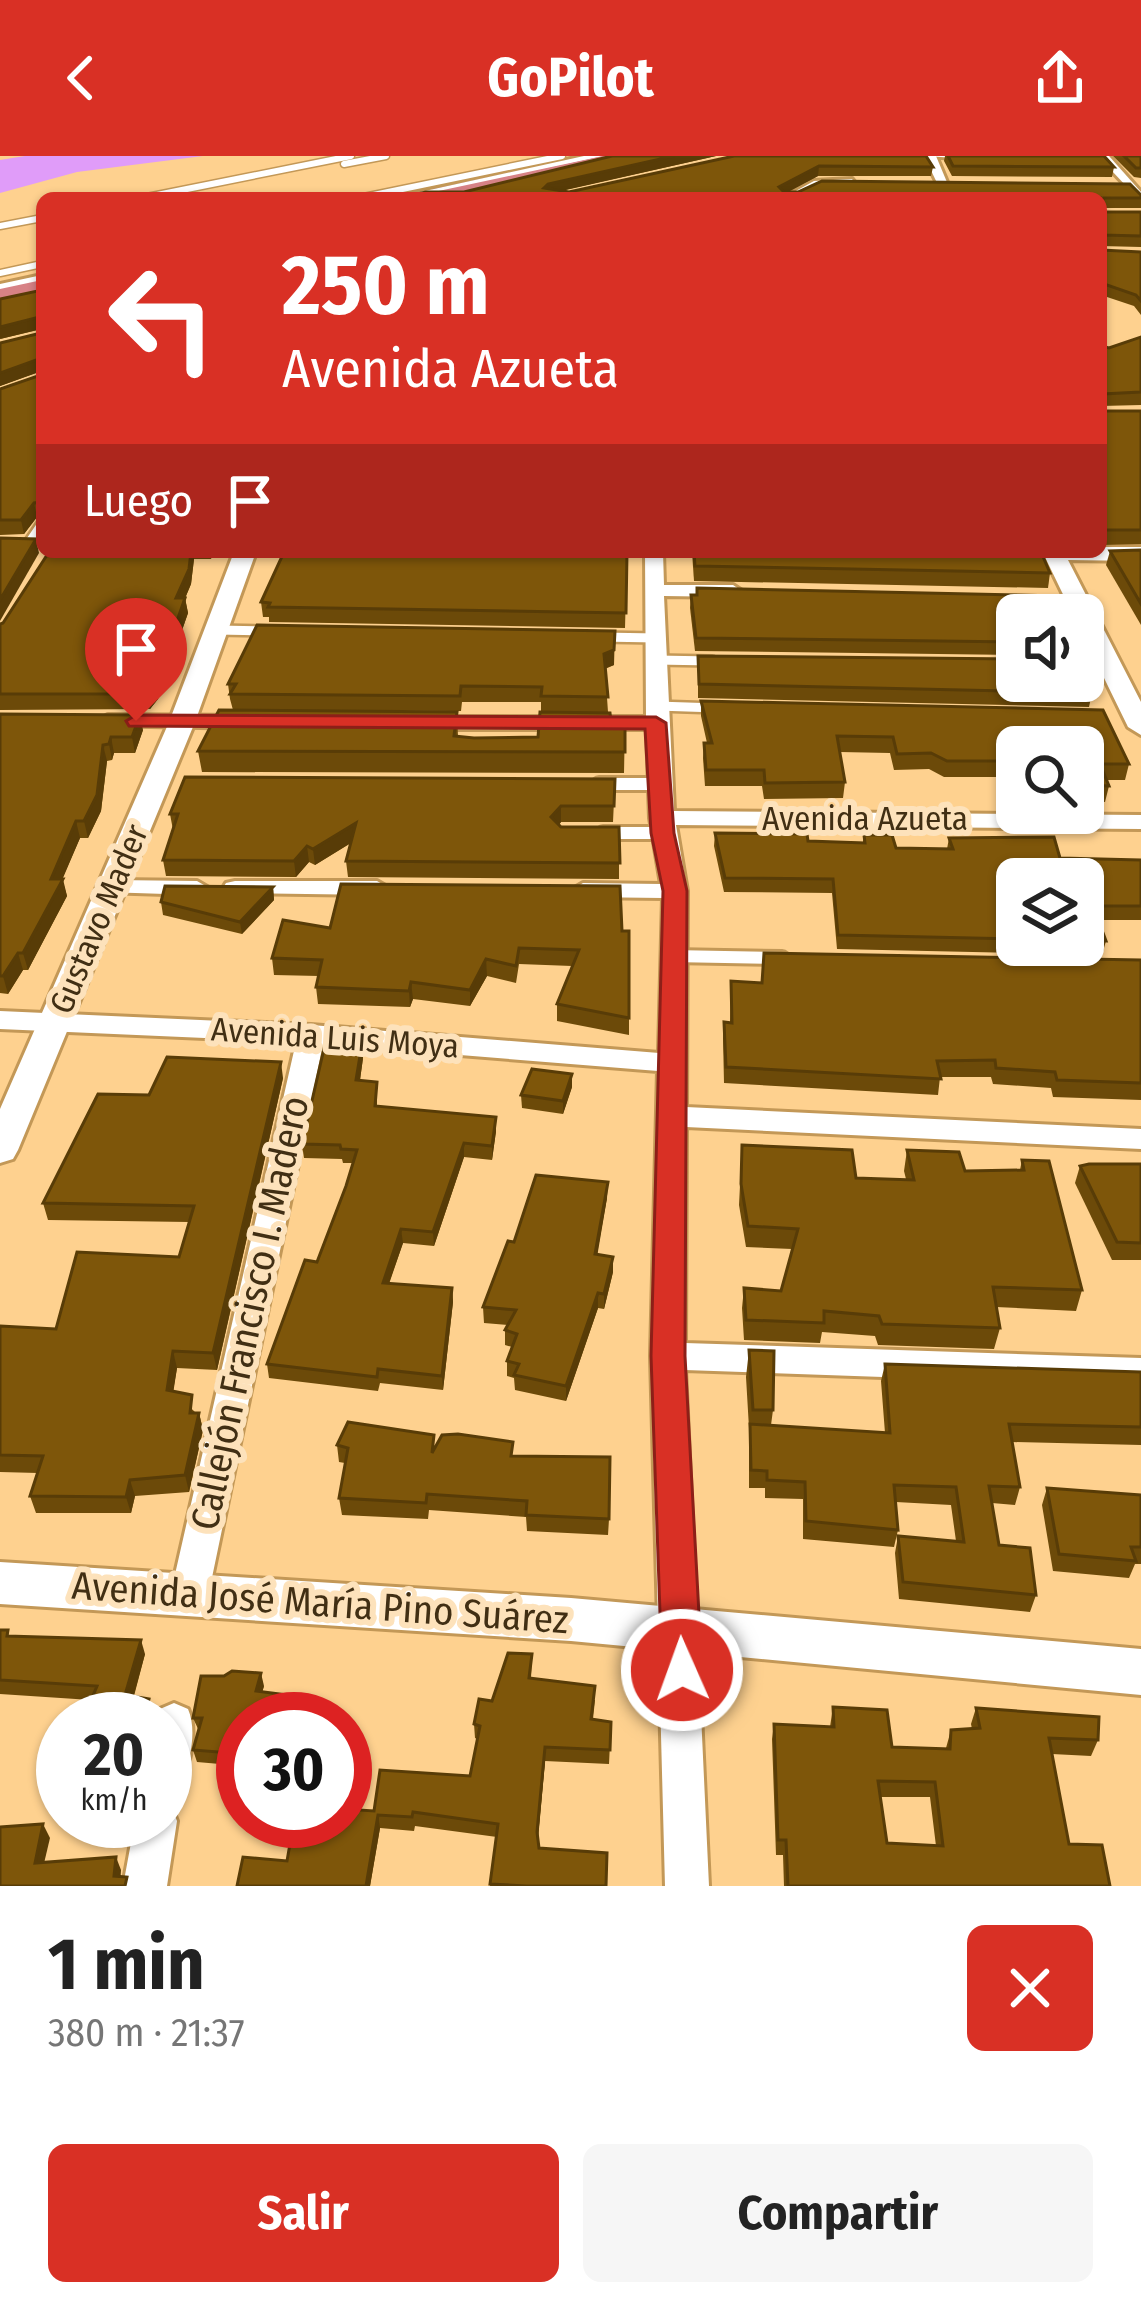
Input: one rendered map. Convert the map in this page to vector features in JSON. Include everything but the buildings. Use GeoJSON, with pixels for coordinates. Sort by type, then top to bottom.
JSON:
{"type":"FeatureCollection","features":[{"type":"Feature","properties":{"kind":"highway"},"geometry":{"type":"LineString","coordinates":[[462,192],[631,156]]}},
{"type":"Feature","properties":{"kind":"highway"},"geometry":{"type":"LineString","coordinates":[[483,192],[650,156]]}},
{"type":"Feature","properties":{"kind":"highway"},"geometry":{"type":"LineString","coordinates":[[0,292],[36,284]]}},
{"type":"Feature","properties":{"kind":"street"},"geometry":{"type":"LineString","coordinates":[[427,192],[598,156]]}},
{"type":"Feature","properties":{"kind":"street"},"geometry":{"type":"LineString","coordinates":[[941,191],[931,156],[997,157]]}},
{"type":"Feature","properties":{"kind":"street"},"geometry":{"type":"LineString","coordinates":[[1103,156],[1135,186],[1141,199]]}},
{"type":"Feature","properties":{"kind":"street"},"geometry":{"type":"LineString","coordinates":[[799,192],[818,183],[871,182]]}},
{"type":"Feature","properties":{"kind":"street"},"geometry":{"type":"LineString","coordinates":[[926,184],[941,191],[967,184]]}},
{"type":"Feature","properties":{"kind":"street"},"geometry":{"type":"LineString","coordinates":[[1105,186],[1135,186]]}},
{"type":"Feature","properties":{"kind":"street"},"geometry":{"type":"LineString","coordinates":[[1107,553],[1141,554]]}},
{"type":"Feature","properties":{"kind":"street","name":"Gustavo Mader"},"geometry":{"type":"LineString","coordinates":[[0,1150],[113,887],[168,782],[182,722],[243,558]]}},
{"type":"Feature","properties":{"kind":"street"},"geometry":{"type":"LineString","coordinates":[[654,558],[659,784],[675,891],[668,1356],[687,1886]]}},
{"type":"Feature","properties":{"kind":"street"},"geometry":{"type":"LineString","coordinates":[[1056,558],[1068,599],[1112,665],[1130,720]]}},
{"type":"Feature","properties":{"kind":"street"},"geometry":{"type":"LineString","coordinates":[[656,590],[750,592]]}},
{"type":"Feature","properties":{"kind":"street"},"geometry":{"type":"LineString","coordinates":[[395,722],[656,715]]}},
{"type":"Feature","properties":{"kind":"street"},"geometry":{"type":"LineString","coordinates":[[91,721],[277,722]]}},
{"type":"Feature","properties":{"kind":"street","name":"Avenida Azueta"},"geometry":{"type":"LineString","coordinates":[[662,825],[1141,822]]}},
{"type":"Feature","properties":{"kind":"street"},"geometry":{"type":"LineString","coordinates":[[113,887],[400,888]]}},
{"type":"Feature","properties":{"kind":"street"},"geometry":{"type":"LineString","coordinates":[[560,890],[675,891]]}},
{"type":"Feature","properties":{"kind":"street","name":"Avenida Luis Moya"},"geometry":{"type":"LineString","coordinates":[[0,1020],[311,1034],[669,1063]]}},
{"type":"Feature","properties":{"kind":"street","name":"Callejón Francisco I. Madero"},"geometry":{"type":"LineString","coordinates":[[190,1592],[311,1034]]}},
{"type":"Feature","properties":{"kind":"street"},"geometry":{"type":"LineString","coordinates":[[671,1116],[1141,1139]]}},
{"type":"Feature","properties":{"kind":"street"},"geometry":{"type":"LineString","coordinates":[[668,1356],[1141,1372]]}},
{"type":"Feature","properties":{"kind":"street","name":"Avenida José María Pino Suárez"},"geometry":{"type":"LineString","coordinates":[[0,1583],[681,1627],[1141,1672]]}},
{"type":"Feature","properties":{"kind":"street"},"geometry":{"type":"LineString","coordinates":[[145,1886],[151,1848]]}},
{"type":"Feature","properties":{"kind":"lane"},"geometry":{"type":"LineString","coordinates":[[172,192],[351,156]]}},
{"type":"Feature","properties":{"kind":"lane"},"geometry":{"type":"LineString","coordinates":[[208,192],[386,156]]}},
{"type":"Feature","properties":{"kind":"lane"},"geometry":{"type":"LineString","coordinates":[[386,192],[562,156]]}},
{"type":"Feature","properties":{"kind":"lane"},"geometry":{"type":"LineString","coordinates":[[0,229],[36,222]]}},
{"type":"Feature","properties":{"kind":"lane"},"geometry":{"type":"LineString","coordinates":[[0,273],[36,265]]}},
{"type":"Feature","properties":{"kind":"lane"},"geometry":{"type":"LineString","coordinates":[[218,631],[287,632]]}},
{"type":"Feature","properties":{"kind":"lane"},"geometry":{"type":"LineString","coordinates":[[587,637],[724,661]]}},
{"type":"Feature","properties":{"kind":"lane"},"geometry":{"type":"LineString","coordinates":[[1104,665],[1112,665]]}},
{"type":"Feature","properties":{"kind":"lane"},"geometry":{"type":"LineString","coordinates":[[656,715],[729,708]]}},
{"type":"Feature","properties":{"kind":"lane"},"geometry":{"type":"LineString","coordinates":[[587,784],[659,784]]}},
{"type":"Feature","properties":{"kind":"lane"},"geometry":{"type":"LineString","coordinates":[[581,832],[662,825]]}},
{"type":"Feature","properties":{"kind":"lane"},"geometry":{"type":"LineString","coordinates":[[672,956],[790,958]]}},
{"type":"Feature","properties":{"kind":"shaded area"},"geometry":{"type":"Polygon","coordinates":[[[203,156],[77,172],[0,193],[0,160],[203,156]]]}},
{"type":"Feature","properties":{"kind":"route"},"geometry":{"type":"LineString","coordinates":[[136,721],[656,723],[663,833],[675,891],[668,1356],[682,1670]]}}]}
